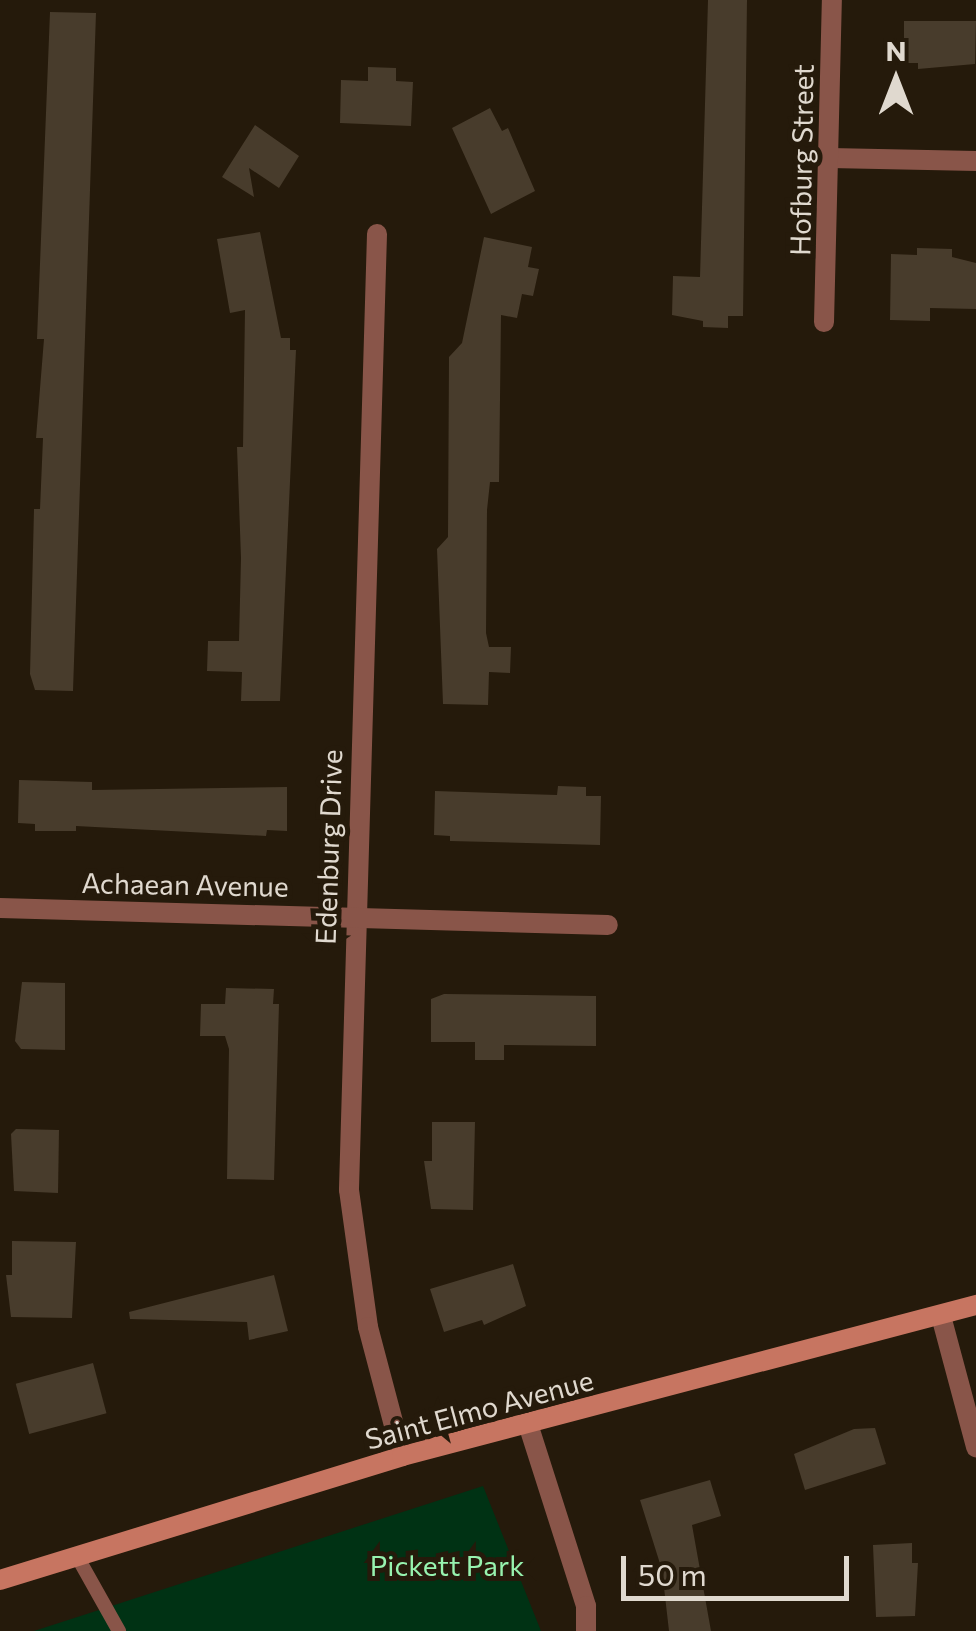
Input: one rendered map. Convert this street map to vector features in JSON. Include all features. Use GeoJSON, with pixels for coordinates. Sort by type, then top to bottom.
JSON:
{"type":"FeatureCollection","features":[{"type":"Feature","properties":{"kind":"main road","name":"Saint Elmo Avenue"},"geometry":{"type":"LineString","coordinates":[[0,1580],[402,1456],[976,1305]]}},
{"type":"Feature","properties":{"kind":"street","name":"Hofburg Street"},"geometry":{"type":"LineString","coordinates":[[824,322],[832,0]]}},
{"type":"Feature","properties":{"kind":"street"},"geometry":{"type":"LineString","coordinates":[[830,158],[976,161]]}},
{"type":"Feature","properties":{"kind":"street","name":"Edenburg Drive"},"geometry":{"type":"LineString","coordinates":[[377,234],[352,915],[349,1190],[368,1327],[402,1456]]}},
{"type":"Feature","properties":{"kind":"street","name":"Achaean Avenue"},"geometry":{"type":"LineString","coordinates":[[0,908],[608,925]]}},
{"type":"Feature","properties":{"kind":"street"},"geometry":{"type":"LineString","coordinates":[[940,1316],[976,1447]]}},
{"type":"Feature","properties":{"kind":"street"},"geometry":{"type":"LineString","coordinates":[[528,1424],[586,1606],[586,1631]]}},
{"type":"Feature","properties":{"kind":"lane"},"geometry":{"type":"LineString","coordinates":[[78,1558],[120,1631]]}},
{"type":"Feature","properties":{"kind":"green space","name":"Pickett Park"},"geometry":{"type":"Polygon","coordinates":[[[483,1486],[541,1631],[34,1631],[483,1486]]]}},
{"type":"Feature","properties":{"kind":"building"},"geometry":{"type":"Polygon","coordinates":[[[708,0],[747,0],[743,316],[728,316],[728,328],[703,327],[703,321],[672,315],[673,276],[700,277],[708,0]]]}},
{"type":"Feature","properties":{"kind":"building"},"geometry":{"type":"Polygon","coordinates":[[[50,12],[96,13],[73,691],[35,690],[30,674],[34,509],[40,509],[43,438],[36,438],[44,339],[37,339],[50,12]]]}},
{"type":"Feature","properties":{"kind":"building"},"geometry":{"type":"Polygon","coordinates":[[[904,21],[976,21],[975,64],[918,69],[918,63],[904,63],[904,21]]]}},
{"type":"Feature","properties":{"kind":"building"},"geometry":{"type":"Polygon","coordinates":[[[368,67],[396,68],[396,81],[413,82],[411,126],[340,123],[341,80],[368,81],[368,67]]]}},
{"type":"Feature","properties":{"kind":"building"},"geometry":{"type":"Polygon","coordinates":[[[490,108],[502,131],[508,128],[535,191],[491,214],[452,128],[490,108]]]}},
{"type":"Feature","properties":{"kind":"building"},"geometry":{"type":"Polygon","coordinates":[[[255,125],[299,156],[279,188],[249,168],[254,197],[222,177],[255,125]]]}},
{"type":"Feature","properties":{"kind":"building"},"geometry":{"type":"Polygon","coordinates":[[[260,232],[281,338],[290,338],[290,350],[296,350],[280,701],[241,701],[242,672],[207,671],[208,641],[239,641],[241,558],[237,447],[243,447],[245,310],[230,313],[217,239],[260,232]]]}},
{"type":"Feature","properties":{"kind":"building"},"geometry":{"type":"Polygon","coordinates":[[[484,237],[532,247],[528,267],[539,269],[533,296],[522,294],[517,318],[501,315],[499,482],[490,482],[487,510],[486,633],[489,647],[511,647],[510,673],[489,672],[488,705],[443,704],[437,549],[448,537],[449,357],[462,343],[484,237]]]}},
{"type":"Feature","properties":{"kind":"building"},"geometry":{"type":"Polygon","coordinates":[[[917,248],[952,249],[952,257],[976,263],[976,309],[930,308],[930,321],[890,320],[891,254],[917,255],[917,248]]]}},
{"type":"Feature","properties":{"kind":"building"},"geometry":{"type":"Polygon","coordinates":[[[19,780],[92,782],[92,790],[287,787],[287,831],[267,830],[266,836],[76,826],[76,831],[35,831],[35,824],[18,823],[19,780]]]}},
{"type":"Feature","properties":{"kind":"building"},"geometry":{"type":"Polygon","coordinates":[[[558,786],[586,787],[586,796],[601,796],[600,845],[450,841],[450,836],[434,835],[435,791],[557,795],[558,786]]]}},
{"type":"Feature","properties":{"kind":"building"},"geometry":{"type":"Polygon","coordinates":[[[22,982],[65,983],[65,1050],[21,1049],[15,1041],[22,982]]]}},
{"type":"Feature","properties":{"kind":"building"},"geometry":{"type":"Polygon","coordinates":[[[226,988],[274,989],[273,1004],[279,1004],[274,1180],[227,1179],[229,1049],[225,1036],[200,1036],[201,1004],[225,1004],[226,988]]]}},
{"type":"Feature","properties":{"kind":"building"},"geometry":{"type":"Polygon","coordinates":[[[444,994],[596,996],[596,1046],[504,1045],[504,1060],[475,1060],[475,1042],[431,1042],[431,999],[444,994]]]}},
{"type":"Feature","properties":{"kind":"building"},"geometry":{"type":"Polygon","coordinates":[[[432,1122],[475,1122],[473,1210],[431,1209],[424,1161],[432,1161],[432,1122]]]}},
{"type":"Feature","properties":{"kind":"building"},"geometry":{"type":"Polygon","coordinates":[[[16,1129],[59,1130],[58,1193],[14,1191],[11,1134],[16,1129]]]}},
{"type":"Feature","properties":{"kind":"building"},"geometry":{"type":"Polygon","coordinates":[[[12,1241],[76,1242],[72,1318],[11,1317],[6,1275],[12,1275],[12,1241]]]}},
{"type":"Feature","properties":{"kind":"building"},"geometry":{"type":"Polygon","coordinates":[[[513,1264],[526,1306],[484,1325],[482,1320],[444,1332],[430,1289],[513,1264]]]}},
{"type":"Feature","properties":{"kind":"building"},"geometry":{"type":"Polygon","coordinates":[[[274,1275],[288,1331],[249,1340],[247,1322],[130,1319],[129,1312],[274,1275]]]}},
{"type":"Feature","properties":{"kind":"building"},"geometry":{"type":"Polygon","coordinates":[[[93,1363],[106,1413],[29,1434],[16,1384],[93,1363]]]}},
{"type":"Feature","properties":{"kind":"building"},"geometry":{"type":"Polygon","coordinates":[[[875,1428],[886,1464],[805,1490],[794,1454],[854,1429],[875,1428]]]}},
{"type":"Feature","properties":{"kind":"building"},"geometry":{"type":"Polygon","coordinates":[[[710,1480],[721,1516],[692,1525],[711,1631],[669,1631],[662,1570],[640,1500],[710,1480]]]}},
{"type":"Feature","properties":{"kind":"building"},"geometry":{"type":"Polygon","coordinates":[[[912,1543],[912,1563],[918,1563],[915,1616],[876,1617],[873,1545],[912,1543]]]}}]}
